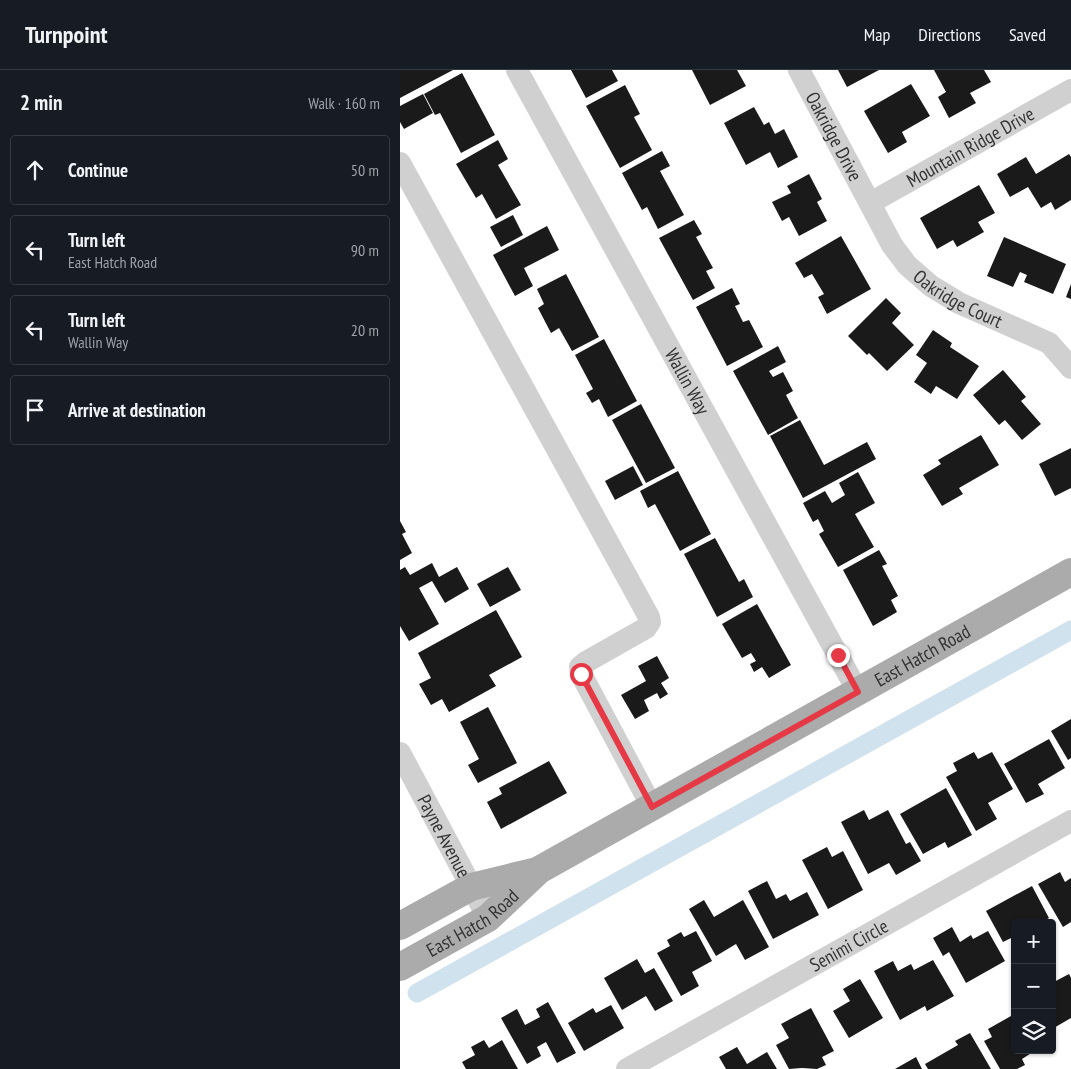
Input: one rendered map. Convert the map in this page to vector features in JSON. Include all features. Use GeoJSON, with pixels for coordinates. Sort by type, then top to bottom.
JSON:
{"type":"FeatureCollection","features":[{"type":"Feature","properties":{"kind":"main road","name":"East Hatch Road"},"geometry":{"type":"LineString","coordinates":[[400,967],[488,918],[539,870],[1071,572]]}},
{"type":"Feature","properties":{"kind":"main road","name":"East Hatch Road"},"geometry":{"type":"LineString","coordinates":[[400,926],[471,886],[539,870]]}},
{"type":"Feature","properties":{"kind":"street","name":"Wallin Way"},"geometry":{"type":"LineString","coordinates":[[517,70],[858,692]]}},
{"type":"Feature","properties":{"kind":"street","name":"Oakridge Drive"},"geometry":{"type":"LineString","coordinates":[[800,70],[870,203]]}},
{"type":"Feature","properties":{"kind":"street","name":"Mountain Ridge Drive"},"geometry":{"type":"LineString","coordinates":[[870,203],[1071,90]]}},
{"type":"Feature","properties":{"kind":"street"},"geometry":{"type":"LineString","coordinates":[[400,163],[649,617],[650,622],[646,628],[580,667],[581,674],[652,807]]}},
{"type":"Feature","properties":{"kind":"street","name":"Oakridge Court"},"geometry":{"type":"LineString","coordinates":[[870,203],[892,245],[907,264],[930,286],[959,303],[1049,342],[1071,368]]}},
{"type":"Feature","properties":{"kind":"street","name":"Payne Avenue"},"geometry":{"type":"LineString","coordinates":[[400,753],[488,918]]}},
{"type":"Feature","properties":{"kind":"street","name":"Senimi Circle"},"geometry":{"type":"LineString","coordinates":[[627,1069],[1071,820]]}},
{"type":"Feature","properties":{"kind":"building"},"geometry":{"type":"Polygon","coordinates":[[[400,70],[453,70],[400,98],[400,70]]]}},
{"type":"Feature","properties":{"kind":"building"},"geometry":{"type":"Polygon","coordinates":[[[571,70],[612,70],[618,81],[586,98],[571,70]]]}},
{"type":"Feature","properties":{"kind":"building"},"geometry":{"type":"Polygon","coordinates":[[[692,70],[737,70],[746,86],[710,105],[692,70]]]}},
{"type":"Feature","properties":{"kind":"building"},"geometry":{"type":"Polygon","coordinates":[[[838,70],[879,70],[847,87],[838,70]]]}},
{"type":"Feature","properties":{"kind":"building"},"geometry":{"type":"Polygon","coordinates":[[[934,70],[984,70],[991,82],[970,93],[976,103],[949,118],[938,97],[946,92],[934,70]]]}},
{"type":"Feature","properties":{"kind":"building"},"geometry":{"type":"Polygon","coordinates":[[[462,73],[495,135],[461,153],[440,113],[435,115],[424,94],[462,73]]]}},
{"type":"Feature","properties":{"kind":"building"},"geometry":{"type":"Polygon","coordinates":[[[911,84],[930,116],[902,132],[907,142],[888,153],[864,111],[911,84]]]}},
{"type":"Feature","properties":{"kind":"building"},"geometry":{"type":"Polygon","coordinates":[[[625,85],[640,114],[634,117],[652,150],[620,168],[586,106],[625,85]]]}},
{"type":"Feature","properties":{"kind":"building"},"geometry":{"type":"Polygon","coordinates":[[[423,94],[433,113],[404,129],[400,122],[400,106],[423,94]]]}},
{"type":"Feature","properties":{"kind":"building"},"geometry":{"type":"Polygon","coordinates":[[[754,107],[764,125],[769,122],[775,134],[784,129],[798,157],[778,168],[770,152],[746,165],[724,123],[754,107]]]}},
{"type":"Feature","properties":{"kind":"building"},"geometry":{"type":"Polygon","coordinates":[[[498,140],[508,159],[498,165],[521,205],[496,219],[482,194],[476,198],[456,164],[498,140]]]}},
{"type":"Feature","properties":{"kind":"building"},"geometry":{"type":"Polygon","coordinates":[[[662,151],[670,166],[660,171],[684,215],[658,229],[647,207],[642,210],[622,173],[662,151]]]}},
{"type":"Feature","properties":{"kind":"building"},"geometry":{"type":"Polygon","coordinates":[[[1069,154],[1071,157],[1071,200],[1055,210],[1051,202],[1041,208],[1028,187],[1010,197],[997,174],[1026,157],[1036,174],[1069,154]]]}},
{"type":"Feature","properties":{"kind":"building"},"geometry":{"type":"Polygon","coordinates":[[[809,174],[822,199],[817,202],[827,221],[799,236],[789,217],[782,221],[772,202],[791,193],[787,186],[809,174]]]}},
{"type":"Feature","properties":{"kind":"building"},"geometry":{"type":"Polygon","coordinates":[[[979,185],[995,213],[978,222],[984,232],[957,247],[953,240],[937,249],[920,218],[979,185]]]}},
{"type":"Feature","properties":{"kind":"building"},"geometry":{"type":"Polygon","coordinates":[[[513,215],[523,235],[501,247],[490,227],[513,215]]]}},
{"type":"Feature","properties":{"kind":"building"},"geometry":{"type":"Polygon","coordinates":[[[694,220],[702,234],[696,237],[713,268],[706,271],[715,288],[693,300],[659,238],[694,220]]]}},
{"type":"Feature","properties":{"kind":"building"},"geometry":{"type":"Polygon","coordinates":[[[547,226],[559,250],[524,268],[533,286],[515,296],[493,255],[547,226]]]}},
{"type":"Feature","properties":{"kind":"building"},"geometry":{"type":"Polygon","coordinates":[[[841,236],[871,289],[827,314],[818,297],[824,294],[812,274],[804,278],[795,263],[841,236]]]}},
{"type":"Feature","properties":{"kind":"building"},"geometry":{"type":"Polygon","coordinates":[[[1004,237],[1066,264],[1053,294],[1024,282],[1027,275],[1020,272],[1013,287],[987,276],[1004,237]]]}},
{"type":"Feature","properties":{"kind":"building"},"geometry":{"type":"Polygon","coordinates":[[[566,274],[599,337],[572,351],[559,328],[551,333],[538,308],[544,304],[537,289],[566,274]]]}},
{"type":"Feature","properties":{"kind":"building"},"geometry":{"type":"Polygon","coordinates":[[[1071,284],[1071,299],[1066,297],[1071,284]]]}},
{"type":"Feature","properties":{"kind":"building"},"geometry":{"type":"Polygon","coordinates":[[[732,288],[740,304],[735,306],[743,322],[749,320],[763,347],[727,366],[696,307],[732,288]]]}},
{"type":"Feature","properties":{"kind":"building"},"geometry":{"type":"Polygon","coordinates":[[[886,298],[901,313],[892,323],[914,345],[887,371],[848,336],[886,298]]]}},
{"type":"Feature","properties":{"kind":"building"},"geometry":{"type":"Polygon","coordinates":[[[933,330],[952,343],[950,347],[979,366],[957,399],[936,386],[931,394],[914,382],[927,363],[916,355],[933,330]]]}},
{"type":"Feature","properties":{"kind":"building"},"geometry":{"type":"Polygon","coordinates":[[[604,339],[637,401],[608,417],[599,399],[592,403],[586,393],[593,389],[575,355],[604,339]]]}},
{"type":"Feature","properties":{"kind":"building"},"geometry":{"type":"Polygon","coordinates":[[[778,346],[786,362],[769,371],[773,377],[783,372],[793,391],[786,395],[798,418],[768,435],[733,371],[778,346]]]}},
{"type":"Feature","properties":{"kind":"building"},"geometry":{"type":"Polygon","coordinates":[[[1003,370],[1026,397],[1021,401],[1041,424],[1022,440],[1005,420],[999,425],[973,395],[1003,370]]]}},
{"type":"Feature","properties":{"kind":"building"},"geometry":{"type":"Polygon","coordinates":[[[641,404],[675,468],[646,483],[612,420],[641,404]]]}},
{"type":"Feature","properties":{"kind":"building"},"geometry":{"type":"Polygon","coordinates":[[[800,420],[824,465],[867,442],[876,459],[803,498],[770,436],[800,420]]]}},
{"type":"Feature","properties":{"kind":"building"},"geometry":{"type":"Polygon","coordinates":[[[981,435],[999,465],[959,488],[963,494],[942,506],[923,475],[941,464],[938,460],[981,435]]]}},
{"type":"Feature","properties":{"kind":"building"},"geometry":{"type":"Polygon","coordinates":[[[1071,448],[1071,488],[1055,496],[1039,464],[1071,448]]]}},
{"type":"Feature","properties":{"kind":"building"},"geometry":{"type":"Polygon","coordinates":[[[633,466],[643,485],[615,500],[605,481],[633,466]]]}},
{"type":"Feature","properties":{"kind":"building"},"geometry":{"type":"Polygon","coordinates":[[[678,471],[711,534],[680,551],[655,504],[648,508],[640,491],[678,471]]]}},
{"type":"Feature","properties":{"kind":"building"},"geometry":{"type":"Polygon","coordinates":[[[858,472],[875,503],[855,514],[874,547],[838,567],[819,534],[824,531],[818,519],[813,522],[803,503],[825,491],[832,503],[845,495],[839,483],[858,472]]]}},
{"type":"Feature","properties":{"kind":"building"},"geometry":{"type":"Polygon","coordinates":[[[400,521],[406,532],[402,534],[412,553],[400,560],[400,521]]]}},
{"type":"Feature","properties":{"kind":"building"},"geometry":{"type":"Polygon","coordinates":[[[715,538],[739,582],[744,579],[753,597],[717,617],[684,554],[715,538]]]}},
{"type":"Feature","properties":{"kind":"building"},"geometry":{"type":"Polygon","coordinates":[[[879,550],[887,564],[882,566],[898,596],[891,600],[897,612],[873,626],[843,570],[879,550]]]}},
{"type":"Feature","properties":{"kind":"building"},"geometry":{"type":"Polygon","coordinates":[[[432,563],[439,577],[457,567],[469,589],[445,603],[432,581],[419,588],[439,624],[409,641],[400,626],[400,570],[405,567],[410,575],[432,563]]]}},
{"type":"Feature","properties":{"kind":"building"},"geometry":{"type":"Polygon","coordinates":[[[508,567],[521,590],[490,607],[477,584],[508,567]]]}},
{"type":"Feature","properties":{"kind":"building"},"geometry":{"type":"Polygon","coordinates":[[[757,604],[791,665],[769,678],[762,667],[754,672],[750,664],[756,661],[751,653],[742,658],[722,624],[757,604]]]}},
{"type":"Feature","properties":{"kind":"building"},"geometry":{"type":"Polygon","coordinates":[[[496,610],[522,657],[489,675],[496,686],[449,712],[442,699],[431,705],[419,684],[431,678],[418,653],[496,610]]]}},
{"type":"Feature","properties":{"kind":"building"},"geometry":{"type":"Polygon","coordinates":[[[657,656],[669,678],[661,683],[668,694],[660,699],[657,693],[644,700],[649,711],[635,719],[621,695],[646,681],[638,666],[657,656]]]}},
{"type":"Feature","properties":{"kind":"building"},"geometry":{"type":"Polygon","coordinates":[[[488,707],[517,763],[478,783],[468,765],[479,759],[460,722],[488,707]]]}},
{"type":"Feature","properties":{"kind":"building"},"geometry":{"type":"Polygon","coordinates":[[[1071,719],[1071,758],[1068,760],[1051,731],[1071,719]]]}},
{"type":"Feature","properties":{"kind":"building"},"geometry":{"type":"Polygon","coordinates":[[[1049,739],[1065,768],[1038,784],[1044,794],[1026,803],[1004,764],[1049,739]]]}},
{"type":"Feature","properties":{"kind":"building"},"geometry":{"type":"Polygon","coordinates":[[[974,752],[978,759],[992,752],[1013,789],[988,803],[997,819],[976,831],[946,777],[957,771],[953,763],[974,752]]]}},
{"type":"Feature","properties":{"kind":"building"},"geometry":{"type":"Polygon","coordinates":[[[549,761],[567,793],[501,829],[487,802],[502,794],[499,788],[549,761]]]}},
{"type":"Feature","properties":{"kind":"building"},"geometry":{"type":"Polygon","coordinates":[[[946,788],[972,835],[948,848],[945,842],[923,854],[900,814],[946,788]]]}},
{"type":"Feature","properties":{"kind":"building"},"geometry":{"type":"Polygon","coordinates":[[[864,810],[869,820],[888,810],[906,844],[910,842],[921,861],[896,875],[889,863],[868,874],[841,822],[864,810]]]}},
{"type":"Feature","properties":{"kind":"building"},"geometry":{"type":"Polygon","coordinates":[[[827,847],[832,857],[843,851],[863,890],[828,909],[802,860],[827,847]]]}},
{"type":"Feature","properties":{"kind":"building"},"geometry":{"type":"Polygon","coordinates":[[[1060,872],[1065,882],[1071,878],[1071,922],[1063,927],[1038,884],[1060,872]]]}},
{"type":"Feature","properties":{"kind":"building"},"geometry":{"type":"Polygon","coordinates":[[[767,881],[776,899],[786,894],[790,901],[807,892],[819,915],[773,939],[748,891],[767,881]]]}},
{"type":"Feature","properties":{"kind":"building"},"geometry":{"type":"Polygon","coordinates":[[[1032,886],[1049,918],[1011,919],[1011,938],[1003,942],[986,911],[1032,886]]]}},
{"type":"Feature","properties":{"kind":"building"},"geometry":{"type":"Polygon","coordinates":[[[704,900],[714,917],[743,900],[769,947],[745,960],[736,944],[716,956],[689,909],[704,900]]]}},
{"type":"Feature","properties":{"kind":"building"},"geometry":{"type":"Polygon","coordinates":[[[952,927],[960,942],[971,935],[973,939],[988,931],[1005,961],[966,983],[949,952],[943,956],[933,938],[952,927]]]}},
{"type":"Feature","properties":{"kind":"building"},"geometry":{"type":"Polygon","coordinates":[[[696,931],[712,961],[692,972],[699,986],[681,996],[657,953],[670,946],[667,940],[681,932],[684,937],[696,931]]]}},
{"type":"Feature","properties":{"kind":"building"},"geometry":{"type":"Polygon","coordinates":[[[637,959],[645,973],[654,968],[673,1001],[655,1011],[646,996],[622,1010],[604,978],[637,959]]]}},
{"type":"Feature","properties":{"kind":"building"},"geometry":{"type":"Polygon","coordinates":[[[933,960],[954,996],[927,1011],[925,1006],[900,1020],[874,971],[893,961],[898,971],[911,964],[914,970],[933,960]]]}},
{"type":"Feature","properties":{"kind":"building"},"geometry":{"type":"Polygon","coordinates":[[[1069,974],[1071,978],[1071,1018],[1056,1027],[1056,1009],[1056,981],[1069,974]]]}},
{"type":"Feature","properties":{"kind":"building"},"geometry":{"type":"Polygon","coordinates":[[[860,979],[883,1018],[849,1038],[833,1011],[850,1001],[843,989],[860,979]]]}},
{"type":"Feature","properties":{"kind":"building"},"geometry":{"type":"Polygon","coordinates":[[[548,1002],[576,1053],[557,1063],[546,1042],[537,1047],[541,1056],[527,1064],[501,1018],[517,1009],[525,1025],[540,1017],[536,1009],[548,1002]]]}},
{"type":"Feature","properties":{"kind":"building"},"geometry":{"type":"Polygon","coordinates":[[[611,1005],[624,1028],[584,1051],[568,1023],[593,1008],[596,1013],[611,1005]]]}},
{"type":"Feature","properties":{"kind":"building"},"geometry":{"type":"Polygon","coordinates":[[[811,1008],[834,1051],[822,1057],[826,1065],[817,1069],[789,1069],[776,1045],[789,1038],[781,1024],[811,1008]]]}},
{"type":"Feature","properties":{"kind":"building"},"geometry":{"type":"Polygon","coordinates":[[[1011,1016],[1011,1054],[1030,1054],[1022,1059],[1025,1065],[1017,1069],[1000,1069],[984,1041],[992,1037],[988,1029],[1011,1016]]]}},
{"type":"Feature","properties":{"kind":"building"},"geometry":{"type":"Polygon","coordinates":[[[970,1033],[991,1069],[928,1069],[925,1064],[958,1045],[955,1041],[970,1033]]]}},
{"type":"Feature","properties":{"kind":"building"},"geometry":{"type":"Polygon","coordinates":[[[484,1040],[489,1048],[502,1040],[518,1069],[466,1069],[462,1062],[475,1055],[471,1047],[484,1040]]]}},
{"type":"Feature","properties":{"kind":"building"},"geometry":{"type":"Polygon","coordinates":[[[737,1047],[747,1064],[767,1052],[777,1069],[726,1069],[719,1057],[737,1047]]]}},
{"type":"Feature","properties":{"kind":"building"},"geometry":{"type":"Polygon","coordinates":[[[916,1057],[922,1069],[895,1069],[916,1057]]]}},
{"type":"Feature","properties":{"kind":"waterway"},"geometry":{"type":"LineString","coordinates":[[417,993],[1071,630]]}},
{"type":"Feature","properties":{"kind":"route"},"geometry":{"type":"LineString","coordinates":[[581,674],[652,807],[858,692],[838,655]]}}]}
